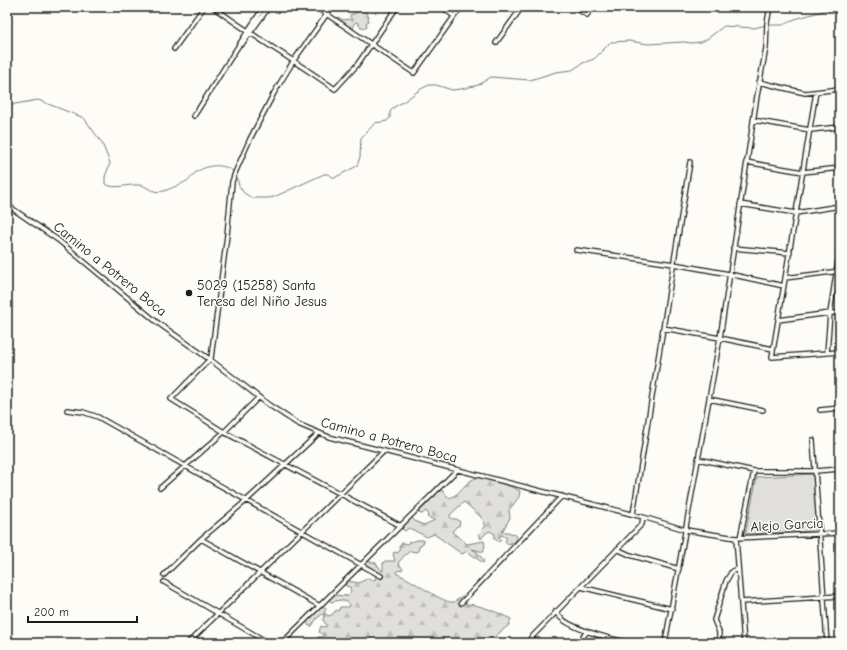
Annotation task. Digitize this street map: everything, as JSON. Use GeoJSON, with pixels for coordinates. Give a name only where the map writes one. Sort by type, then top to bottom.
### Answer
{"type":"FeatureCollection","features":[{"type":"Feature","properties":{"kind":"street"},"geometry":{"type":"LineString","coordinates":[[174,49],[204,7]]}},
{"type":"Feature","properties":{"kind":"street"},"geometry":{"type":"LineString","coordinates":[[213,7],[249,33],[294,60],[335,89],[357,65],[397,7]]}},
{"type":"Feature","properties":{"kind":"street"},"geometry":{"type":"LineString","coordinates":[[194,116],[249,33],[264,7]]}},
{"type":"Feature","properties":{"kind":"street"},"geometry":{"type":"LineString","coordinates":[[249,33],[270,7]]}},
{"type":"Feature","properties":{"kind":"street"},"geometry":{"type":"LineString","coordinates":[[316,7],[414,73],[460,7]]}},
{"type":"Feature","properties":{"kind":"street"},"geometry":{"type":"LineString","coordinates":[[332,7],[294,60],[250,139],[236,171],[232,182],[213,349],[210,359],[171,399],[224,432],[401,526]]}},
{"type":"Feature","properties":{"kind":"street"},"geometry":{"type":"LineString","coordinates":[[442,7],[454,16]]}},
{"type":"Feature","properties":{"kind":"street"},"geometry":{"type":"LineString","coordinates":[[496,43],[522,7]]}},
{"type":"Feature","properties":{"kind":"street"},"geometry":{"type":"LineString","coordinates":[[574,7],[587,16],[592,7]]}},
{"type":"Feature","properties":{"kind":"street"},"geometry":{"type":"LineString","coordinates":[[665,643],[720,338],[746,162],[766,48],[767,25],[770,7]]}},
{"type":"Feature","properties":{"kind":"street"},"geometry":{"type":"LineString","coordinates":[[759,82],[805,93],[840,89]]}},
{"type":"Feature","properties":{"kind":"street"},"geometry":{"type":"LineString","coordinates":[[816,92],[772,357],[840,352]]}},
{"type":"Feature","properties":{"kind":"street"},"geometry":{"type":"LineString","coordinates":[[753,120],[810,130],[840,127]]}},
{"type":"Feature","properties":{"kind":"street"},"geometry":{"type":"LineString","coordinates":[[633,514],[690,162]]}},
{"type":"Feature","properties":{"kind":"street"},"geometry":{"type":"LineString","coordinates":[[746,162],[803,172],[840,168]]}},
{"type":"Feature","properties":{"kind":"street"},"geometry":{"type":"LineString","coordinates":[[740,204],[796,213],[840,206]]}},
{"type":"Feature","properties":{"kind":"street","name":"Camino a Potrero Boca"},"geometry":{"type":"LineString","coordinates":[[7,205],[58,240],[158,323],[210,359],[259,397],[298,424],[319,433],[384,451],[633,514],[686,530],[738,538]]}},
{"type":"Feature","properties":{"kind":"street"},"geometry":{"type":"LineString","coordinates":[[733,248],[790,253]]}},
{"type":"Feature","properties":{"kind":"street"},"geometry":{"type":"LineString","coordinates":[[827,353],[830,313],[838,270],[840,248]]}},
{"type":"Feature","properties":{"kind":"street"},"geometry":{"type":"LineString","coordinates":[[576,250],[674,264],[784,286]]}},
{"type":"Feature","properties":{"kind":"street"},"geometry":{"type":"LineString","coordinates":[[785,278],[838,270]]}},
{"type":"Feature","properties":{"kind":"street"},"geometry":{"type":"LineString","coordinates":[[778,320],[840,313]]}},
{"type":"Feature","properties":{"kind":"street"},"geometry":{"type":"LineString","coordinates":[[663,328],[773,349]]}},
{"type":"Feature","properties":{"kind":"street"},"geometry":{"type":"LineString","coordinates":[[160,488],[224,432],[259,397]]}},
{"type":"Feature","properties":{"kind":"street"},"geometry":{"type":"LineString","coordinates":[[709,399],[763,410]]}},
{"type":"Feature","properties":{"kind":"street"},"geometry":{"type":"LineString","coordinates":[[820,410],[840,408]]}},
{"type":"Feature","properties":{"kind":"street"},"geometry":{"type":"LineString","coordinates":[[67,410],[83,412],[98,417],[381,576]]}},
{"type":"Feature","properties":{"kind":"street"},"geometry":{"type":"LineString","coordinates":[[164,574],[319,433]]}},
{"type":"Feature","properties":{"kind":"street"},"geometry":{"type":"LineString","coordinates":[[813,440],[826,643]]}},
{"type":"Feature","properties":{"kind":"street"},"geometry":{"type":"LineString","coordinates":[[188,643],[384,451]]}},
{"type":"Feature","properties":{"kind":"street"},"geometry":{"type":"LineString","coordinates":[[698,459],[754,471],[815,471],[840,469]]}},
{"type":"Feature","properties":{"kind":"street"},"geometry":{"type":"LineString","coordinates":[[282,643],[457,470]]}},
{"type":"Feature","properties":{"kind":"street"},"geometry":{"type":"LineString","coordinates":[[744,643],[738,569],[738,538],[754,471]]}},
{"type":"Feature","properties":{"kind":"street"},"geometry":{"type":"LineString","coordinates":[[461,603],[562,496]]}},
{"type":"Feature","properties":{"kind":"street"},"geometry":{"type":"LineString","coordinates":[[526,643],[642,524],[643,517]]}},
{"type":"Feature","properties":{"kind":"street","name":"Alejo Garcia"},"geometry":{"type":"LineString","coordinates":[[738,538],[840,533]]}},
{"type":"Feature","properties":{"kind":"street"},"geometry":{"type":"LineString","coordinates":[[201,539],[320,606]]}},
{"type":"Feature","properties":{"kind":"street"},"geometry":{"type":"LineString","coordinates":[[617,549],[630,555],[679,569]]}},
{"type":"Feature","properties":{"kind":"street"},"geometry":{"type":"LineString","coordinates":[[719,643],[719,632],[714,620],[726,581],[732,571],[738,569]]}},
{"type":"Feature","properties":{"kind":"street"},"geometry":{"type":"LineString","coordinates":[[164,582],[269,643]]}},
{"type":"Feature","properties":{"kind":"street"},"geometry":{"type":"LineString","coordinates":[[581,587],[672,609]]}},
{"type":"Feature","properties":{"kind":"street"},"geometry":{"type":"LineString","coordinates":[[741,602],[840,596]]}},
{"type":"Feature","properties":{"kind":"street"},"geometry":{"type":"LineString","coordinates":[[556,611],[562,620],[586,631],[629,643]]}},
{"type":"Feature","properties":{"kind":"street"},"geometry":{"type":"LineString","coordinates":[[580,643],[586,631]]}},
{"type":"Feature","properties":{"kind":"green space"},"geometry":{"type":"Polygon","coordinates":[[[359,7],[367,7],[364,10],[369,17],[369,21],[366,23],[367,27],[365,29],[360,27],[356,22],[353,25],[354,31],[337,20],[338,17],[343,20],[348,19],[353,21],[350,15],[356,13],[359,7]]]}},
{"type":"Feature","properties":{"kind":"green space"},"geometry":{"type":"Polygon","coordinates":[[[813,474],[817,531],[745,534],[757,477],[813,474]]]}},
{"type":"Feature","properties":{"kind":"green space"},"geometry":{"type":"Polygon","coordinates":[[[479,477],[510,486],[520,491],[519,497],[509,510],[510,518],[502,532],[508,532],[516,535],[517,538],[515,542],[508,544],[505,541],[507,538],[502,535],[499,537],[501,540],[499,542],[494,538],[495,534],[490,531],[481,539],[479,533],[485,527],[485,523],[480,516],[464,502],[450,515],[450,517],[457,519],[460,522],[459,526],[457,526],[452,532],[467,544],[484,541],[485,546],[483,552],[472,549],[477,552],[484,561],[483,563],[467,551],[462,554],[434,534],[427,537],[409,528],[405,531],[402,529],[405,523],[412,518],[416,522],[424,525],[435,520],[427,517],[429,515],[426,511],[422,514],[418,513],[437,492],[442,490],[450,498],[470,481],[479,477]]]}},
{"type":"Feature","properties":{"kind":"green space"},"geometry":{"type":"Polygon","coordinates":[[[423,540],[424,542],[419,547],[418,551],[410,551],[398,563],[403,569],[402,571],[399,570],[396,572],[397,574],[410,580],[435,596],[449,602],[454,602],[462,596],[466,600],[466,604],[483,607],[511,619],[509,625],[487,643],[335,643],[319,640],[318,637],[324,635],[319,632],[321,626],[327,626],[323,620],[323,614],[317,618],[312,626],[309,626],[306,621],[322,607],[325,607],[326,609],[324,613],[329,616],[335,611],[339,610],[340,607],[350,606],[348,602],[340,600],[331,602],[329,599],[333,595],[347,596],[351,592],[350,587],[346,586],[345,583],[348,581],[359,583],[368,578],[373,580],[376,579],[374,571],[366,564],[368,561],[376,563],[383,571],[383,563],[385,561],[395,561],[393,554],[394,552],[398,553],[400,549],[399,547],[402,543],[408,544],[409,541],[411,542],[423,540]]]}},
{"type":"Feature","properties":{"kind":"waterway"},"geometry":{"type":"LineString","coordinates":[[769,25],[783,25],[795,19],[837,7]]}},
{"type":"Feature","properties":{"kind":"waterway"},"geometry":{"type":"LineString","coordinates":[[236,174],[239,186],[244,193],[252,198],[274,197],[324,174],[328,174],[334,178],[357,166],[360,157],[361,138],[375,123],[387,121],[390,118],[390,112],[394,107],[429,85],[436,85],[452,90],[478,85],[491,77],[530,80],[556,72],[572,70],[583,63],[594,59],[611,42],[629,41],[648,44],[701,42],[724,26],[754,28],[766,25]]}},
{"type":"Feature","properties":{"kind":"waterway"},"geometry":{"type":"LineString","coordinates":[[7,108],[15,104],[38,100],[84,118],[102,143],[110,163],[105,177],[105,184],[109,186],[117,187],[142,185],[159,192],[189,180],[195,173],[204,168],[220,166],[234,172]]}},
{"type":"Feature","properties":{"kind":"place","name":"5029 (15258) Santa Teresa del Niño Jesus"},"geometry":{"type":"Point","coordinates":[189,293]}}]}
